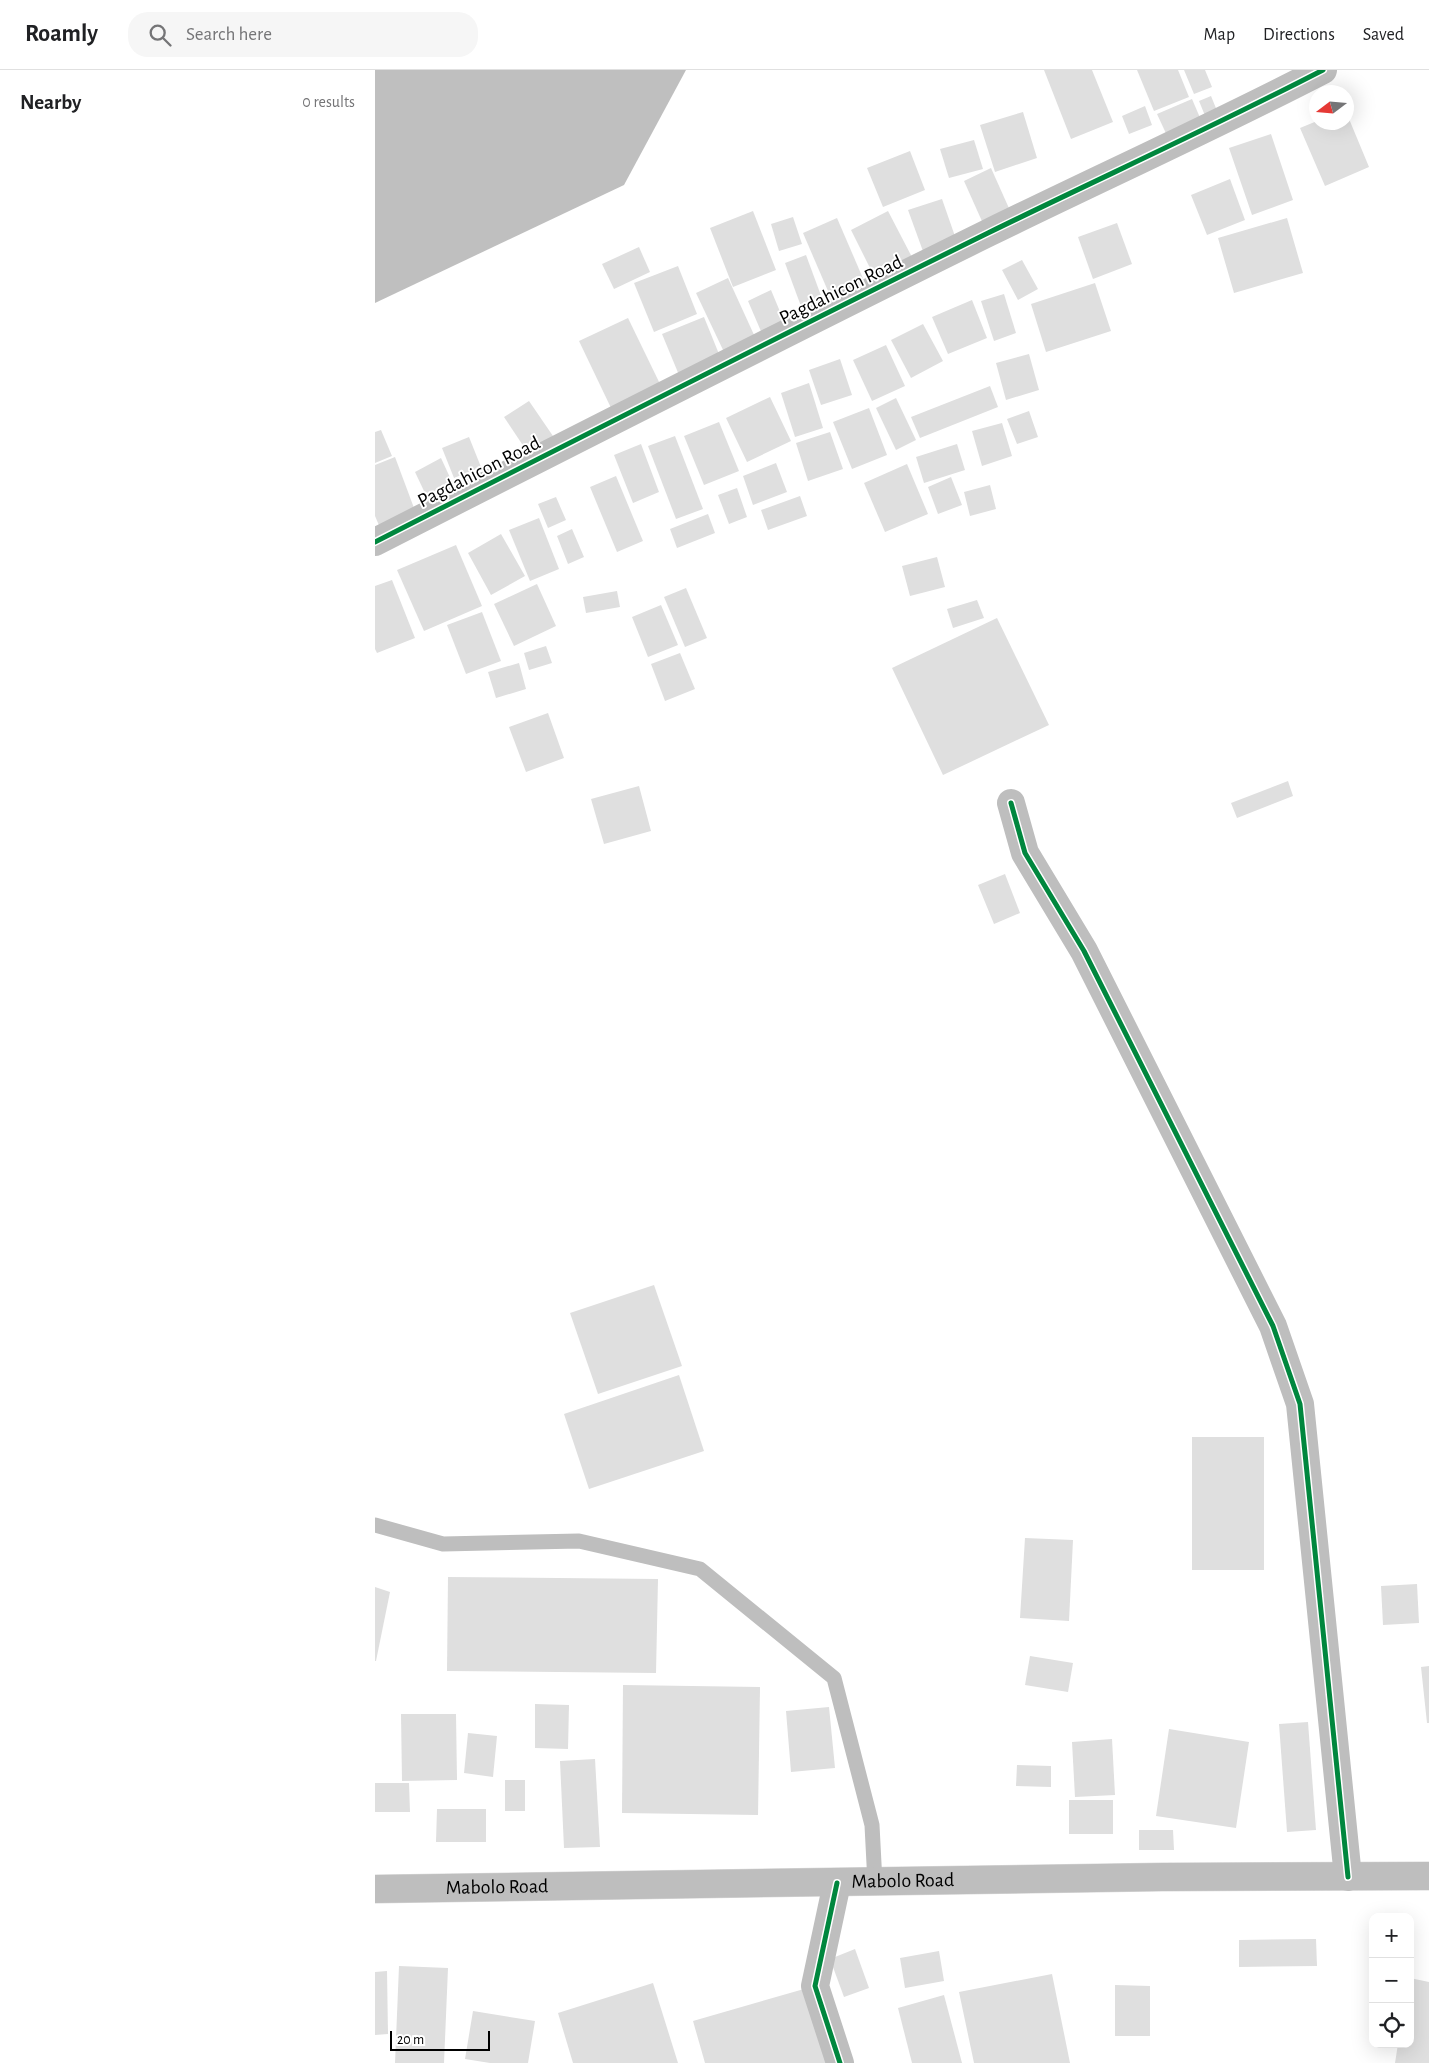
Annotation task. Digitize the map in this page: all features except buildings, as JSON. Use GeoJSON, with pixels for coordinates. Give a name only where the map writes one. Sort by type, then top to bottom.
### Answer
{"type":"FeatureCollection","features":[{"type":"Feature","properties":{"kind":"main road","name":"Pagdahicon Road"},"geometry":{"type":"LineString","coordinates":[[375,542],[767,343],[1230,118],[1323,70]]}},
{"type":"Feature","properties":{"kind":"main road"},"geometry":{"type":"LineString","coordinates":[[1011,803],[1025,853],[1084,951],[1273,1326],[1299,1404],[1348,1877]]}},
{"type":"Feature","properties":{"kind":"main road","name":"Mabolo Road"},"geometry":{"type":"LineString","coordinates":[[375,1889],[837,1884],[1152,1877],[1429,1876]]}},
{"type":"Feature","properties":{"kind":"main road"},"geometry":{"type":"LineString","coordinates":[[837,1884],[815,1986],[840,2063]]}},
{"type":"Feature","properties":{"kind":"lane"},"geometry":{"type":"LineString","coordinates":[[375,1525],[443,1544],[579,1541],[700,1569],[834,1678],[872,1825],[875,1883]]}},
{"type":"Feature","properties":{"kind":"shaded area"},"geometry":{"type":"Polygon","coordinates":[[[375,70],[686,70],[624,185],[375,303],[375,70]]]}},
{"type":"Feature","properties":{"kind":"cycle path"},"geometry":{"type":"LineString","coordinates":[[375,542],[911,271],[1323,70]]}},
{"type":"Feature","properties":{"kind":"cycle path"},"geometry":{"type":"LineString","coordinates":[[1011,803],[1025,853],[1084,951],[1273,1326],[1300,1404],[1348,1877]]}},
{"type":"Feature","properties":{"kind":"cycle path"},"geometry":{"type":"LineString","coordinates":[[837,1883],[815,1986],[840,2063]]}}]}
